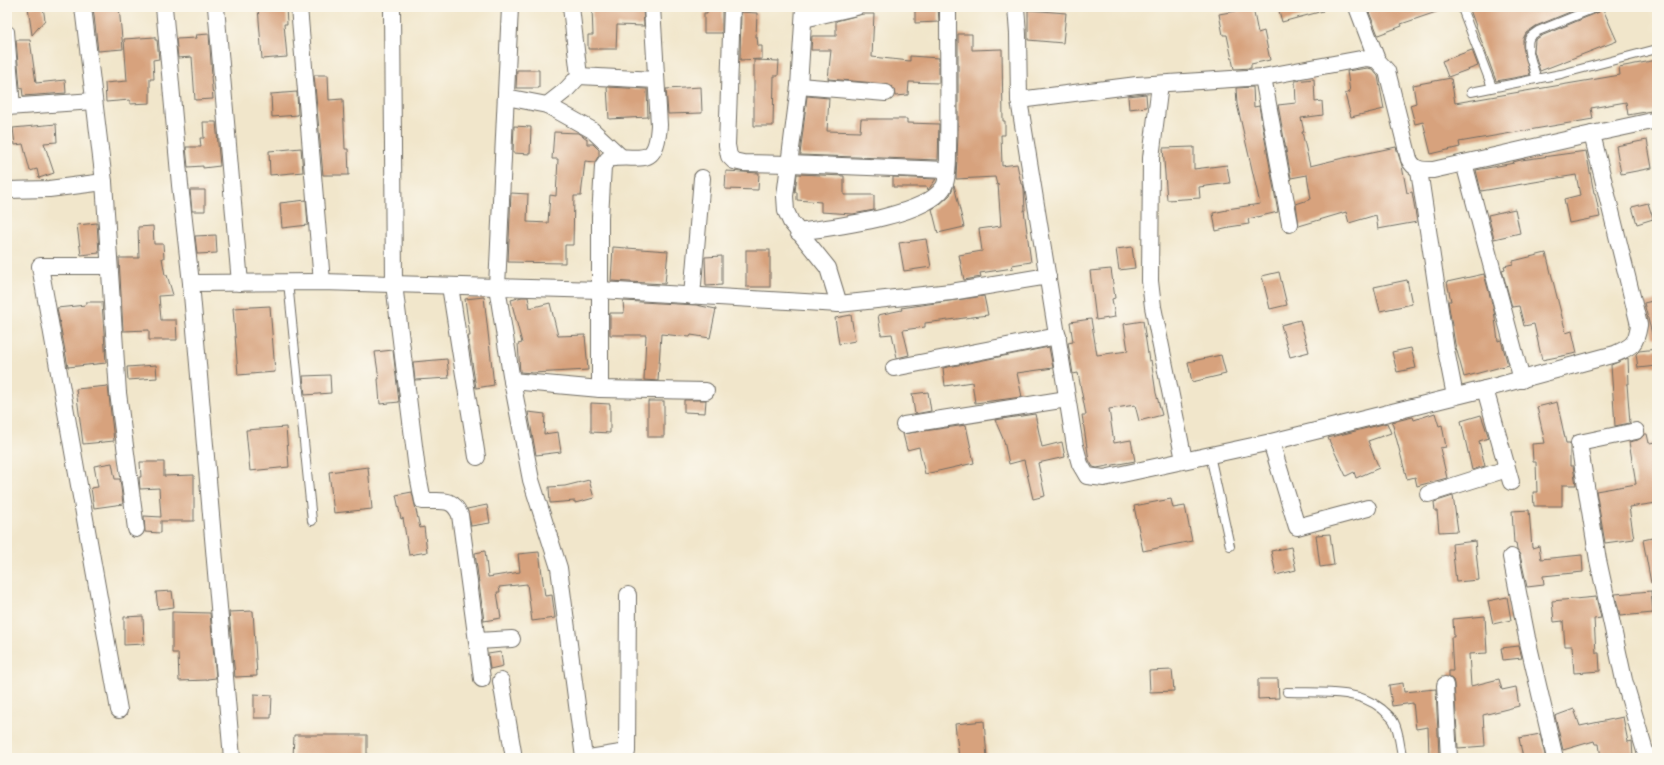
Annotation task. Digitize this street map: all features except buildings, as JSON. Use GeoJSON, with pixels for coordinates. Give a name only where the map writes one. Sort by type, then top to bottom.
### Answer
{"type":"FeatureCollection","features":[{"type":"Feature","properties":{"kind":"street"},"geometry":{"type":"LineString","coordinates":[[83,7],[104,182],[118,393],[136,529]]}},
{"type":"Feature","properties":{"kind":"street"},"geometry":{"type":"LineString","coordinates":[[164,7],[180,185],[192,283],[232,758]]}},
{"type":"Feature","properties":{"kind":"street"},"geometry":{"type":"LineString","coordinates":[[216,7],[240,283]]}},
{"type":"Feature","properties":{"kind":"street"},"geometry":{"type":"LineString","coordinates":[[299,7],[322,282]]}},
{"type":"Feature","properties":{"kind":"street"},"geometry":{"type":"LineString","coordinates":[[392,7],[394,284],[420,489],[423,501],[447,501],[454,504],[460,515],[482,679]]}},
{"type":"Feature","properties":{"kind":"street"},"geometry":{"type":"LineString","coordinates":[[510,7],[497,287],[512,381],[531,480],[559,568],[584,758]]}},
{"type":"Feature","properties":{"kind":"street"},"geometry":{"type":"LineString","coordinates":[[547,105],[566,90],[579,76],[571,7]]}},
{"type":"Feature","properties":{"kind":"street"},"geometry":{"type":"LineString","coordinates":[[600,390],[600,217],[603,166],[608,159],[621,157],[636,159],[646,156],[654,151],[658,142],[660,125],[652,7]]}},
{"type":"Feature","properties":{"kind":"street"},"geometry":{"type":"LineString","coordinates":[[732,7],[727,145],[729,156],[734,161],[743,163],[947,170]]}},
{"type":"Feature","properties":{"kind":"street"},"geometry":{"type":"LineString","coordinates":[[839,304],[828,268],[791,222],[786,211],[785,196],[799,86],[804,13],[856,7]]}},
{"type":"Feature","properties":{"kind":"street"},"geometry":{"type":"LineString","coordinates":[[798,232],[880,219],[934,198],[944,188],[947,170],[948,7]]}},
{"type":"Feature","properties":{"kind":"street"},"geometry":{"type":"LineString","coordinates":[[1016,7],[1019,100],[1075,446],[1080,464],[1087,476],[1104,478],[1271,442],[1522,380],[1615,354],[1630,347],[1637,340],[1639,325],[1592,134]]}},
{"type":"Feature","properties":{"kind":"street"},"geometry":{"type":"LineString","coordinates":[[1357,7],[1377,60],[1387,71],[1409,159],[1412,165],[1419,170],[1433,170],[1657,120]]}},
{"type":"Feature","properties":{"kind":"street"},"geometry":{"type":"LineString","coordinates":[[1019,100],[1137,85],[1263,77],[1366,58],[1377,60]]}},
{"type":"Feature","properties":{"kind":"street"},"geometry":{"type":"LineString","coordinates":[[579,76],[656,80]]}},
{"type":"Feature","properties":{"kind":"street"},"geometry":{"type":"LineString","coordinates":[[1263,77],[1290,224]]}},
{"type":"Feature","properties":{"kind":"street"},"geometry":{"type":"LineString","coordinates":[[1160,84],[1151,158],[1150,281],[1153,308],[1184,460]]}},
{"type":"Feature","properties":{"kind":"street"},"geometry":{"type":"LineString","coordinates":[[799,86],[886,93]]}},
{"type":"Feature","properties":{"kind":"street"},"geometry":{"type":"LineString","coordinates":[[506,97],[547,105],[592,130],[621,157]]}},
{"type":"Feature","properties":{"kind":"street"},"geometry":{"type":"LineString","coordinates":[[12,107],[94,101]]}},
{"type":"Feature","properties":{"kind":"street"},"geometry":{"type":"LineString","coordinates":[[1464,163],[1522,380]]}},
{"type":"Feature","properties":{"kind":"street"},"geometry":{"type":"LineString","coordinates":[[1419,170],[1446,350],[1455,396]]}},
{"type":"Feature","properties":{"kind":"street"},"geometry":{"type":"LineString","coordinates":[[692,296],[702,178]]}},
{"type":"Feature","properties":{"kind":"street"},"geometry":{"type":"LineString","coordinates":[[7,190],[49,189],[104,182]]}},
{"type":"Feature","properties":{"kind":"street"},"geometry":{"type":"LineString","coordinates":[[109,266],[40,266],[119,710]]}},
{"type":"Feature","properties":{"kind":"street"},"geometry":{"type":"LineString","coordinates":[[192,283],[322,282],[600,290],[839,304],[951,292],[1048,276]]}},
{"type":"Feature","properties":{"kind":"street"},"geometry":{"type":"LineString","coordinates":[[450,286],[477,457]]}},
{"type":"Feature","properties":{"kind":"street"},"geometry":{"type":"LineString","coordinates":[[894,368],[1058,336]]}},
{"type":"Feature","properties":{"kind":"street"},"geometry":{"type":"LineString","coordinates":[[512,381],[600,390],[706,391]]}},
{"type":"Feature","properties":{"kind":"street"},"geometry":{"type":"LineString","coordinates":[[1428,494],[1509,475],[1485,389]]}},
{"type":"Feature","properties":{"kind":"street"},"geometry":{"type":"LineString","coordinates":[[904,425],[1068,399]]}},
{"type":"Feature","properties":{"kind":"street"},"geometry":{"type":"LineString","coordinates":[[1636,431],[1579,443],[1598,560],[1624,680],[1647,758]]}},
{"type":"Feature","properties":{"kind":"street"},"geometry":{"type":"LineString","coordinates":[[1271,442],[1297,527],[1368,508]]}},
{"type":"Feature","properties":{"kind":"street"},"geometry":{"type":"LineString","coordinates":[[1511,557],[1555,758]]}},
{"type":"Feature","properties":{"kind":"street"},"geometry":{"type":"LineString","coordinates":[[589,758],[627,755],[628,594]]}},
{"type":"Feature","properties":{"kind":"street"},"geometry":{"type":"LineString","coordinates":[[478,641],[512,639]]}},
{"type":"Feature","properties":{"kind":"street"},"geometry":{"type":"LineString","coordinates":[[501,681],[514,758]]}},
{"type":"Feature","properties":{"kind":"street"},"geometry":{"type":"LineString","coordinates":[[1445,685],[1449,758]]}},
{"type":"Feature","properties":{"kind":"lane"},"geometry":{"type":"LineString","coordinates":[[1537,79],[1528,42],[1531,36],[1538,31],[1597,7]]}},
{"type":"Feature","properties":{"kind":"lane"},"geometry":{"type":"LineString","coordinates":[[1463,11],[1492,87]]}},
{"type":"Feature","properties":{"kind":"lane"},"geometry":{"type":"LineString","coordinates":[[10,31],[12,107]]}},
{"type":"Feature","properties":{"kind":"lane"},"geometry":{"type":"LineString","coordinates":[[1471,92],[1537,79],[1657,49]]}},
{"type":"Feature","properties":{"kind":"lane"},"geometry":{"type":"LineString","coordinates":[[288,282],[312,521]]}},
{"type":"Feature","properties":{"kind":"lane"},"geometry":{"type":"LineString","coordinates":[[1210,454],[1230,546]]}},
{"type":"Feature","properties":{"kind":"lane"},"geometry":{"type":"LineString","coordinates":[[1287,692],[1340,693],[1358,696],[1375,703],[1394,722],[1398,732],[1403,758]]}}]}
